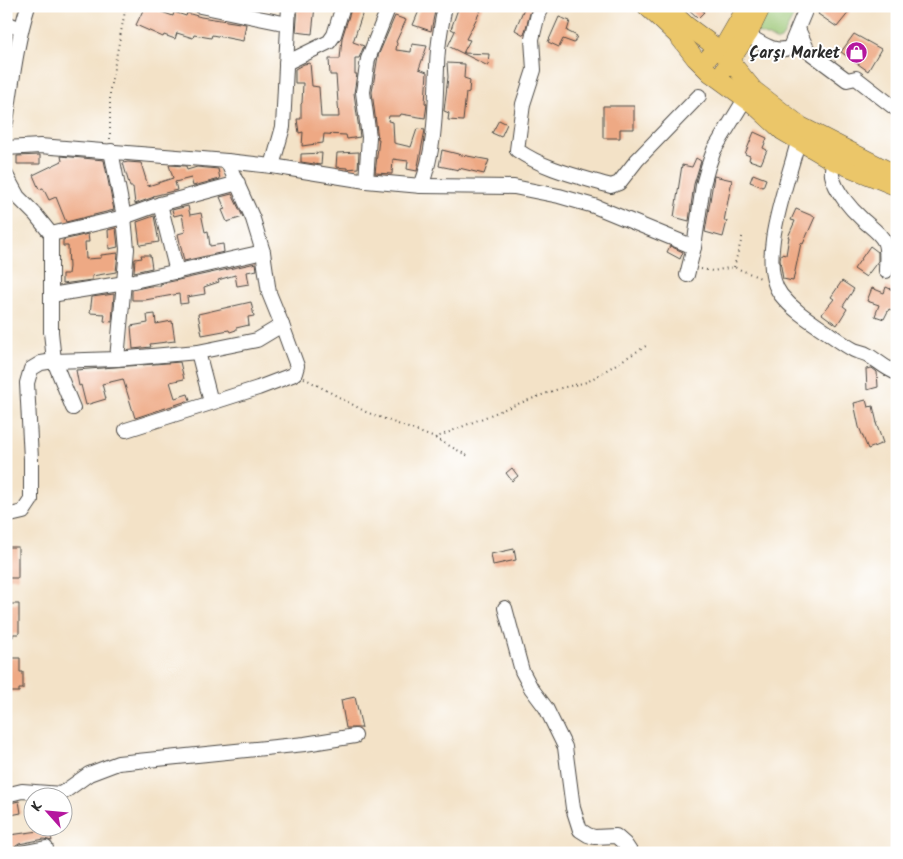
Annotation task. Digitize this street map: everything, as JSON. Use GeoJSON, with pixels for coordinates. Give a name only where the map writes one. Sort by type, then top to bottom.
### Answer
{"type":"FeatureCollection","features":[{"type":"Feature","properties":{"kind":"main road"},"geometry":{"type":"LineString","coordinates":[[646,6],[678,36],[695,58],[717,79],[782,131],[800,134]]}},
{"type":"Feature","properties":{"kind":"main road"},"geometry":{"type":"LineString","coordinates":[[666,6],[686,25],[717,48],[754,90],[800,134],[897,187]]}},
{"type":"Feature","properties":{"kind":"main road"},"geometry":{"type":"LineString","coordinates":[[702,64],[717,48],[725,44],[747,6]]}},
{"type":"Feature","properties":{"kind":"main road"},"geometry":{"type":"LineString","coordinates":[[717,79],[731,62],[762,6]]}},
{"type":"Feature","properties":{"kind":"main road"},"geometry":{"type":"LineString","coordinates":[[837,153],[897,174]]}},
{"type":"Feature","properties":{"kind":"street"},"geometry":{"type":"LineString","coordinates":[[7,116],[21,29],[28,6]]}},
{"type":"Feature","properties":{"kind":"street"},"geometry":{"type":"LineString","coordinates":[[200,6],[220,8],[288,24]]}},
{"type":"Feature","properties":{"kind":"street"},"geometry":{"type":"LineString","coordinates":[[272,166],[283,127],[288,6]]}},
{"type":"Feature","properties":{"kind":"street"},"geometry":{"type":"LineString","coordinates":[[286,63],[329,42],[334,35],[343,6]]}},
{"type":"Feature","properties":{"kind":"street"},"geometry":{"type":"LineString","coordinates":[[366,181],[369,137],[363,92],[368,59],[389,6]]}},
{"type":"Feature","properties":{"kind":"street"},"geometry":{"type":"LineString","coordinates":[[421,186],[429,166],[435,122],[437,65],[444,6]]}},
{"type":"Feature","properties":{"kind":"street"},"geometry":{"type":"LineString","coordinates":[[542,6],[538,14],[532,40],[534,70],[523,104],[517,150],[534,162],[557,171],[611,186],[619,183],[637,160],[699,96]]}},
{"type":"Feature","properties":{"kind":"street"},"geometry":{"type":"LineString","coordinates":[[747,35],[780,51],[790,47],[807,6]]}},
{"type":"Feature","properties":{"kind":"street"},"geometry":{"type":"LineString","coordinates":[[6,23],[21,29]]}},
{"type":"Feature","properties":{"kind":"street"},"geometry":{"type":"LineString","coordinates":[[798,29],[808,51],[847,80],[856,78],[896,109]]}},
{"type":"Feature","properties":{"kind":"street"},"geometry":{"type":"LineString","coordinates":[[688,271],[694,247],[703,185],[711,158],[745,100]]}},
{"type":"Feature","properties":{"kind":"street"},"geometry":{"type":"LineString","coordinates":[[800,134],[780,204],[772,249],[773,280],[780,294],[798,313],[854,350],[866,354],[890,371],[897,373]]}},
{"type":"Feature","properties":{"kind":"street"},"geometry":{"type":"LineString","coordinates":[[6,148],[40,146],[227,161],[366,181],[421,186],[514,187],[559,196],[594,206],[694,247]]}},
{"type":"Feature","properties":{"kind":"street"},"geometry":{"type":"LineString","coordinates":[[110,151],[124,217],[127,249],[117,359]]}},
{"type":"Feature","properties":{"kind":"street"},"geometry":{"type":"LineString","coordinates":[[837,153],[832,175],[841,194],[860,217],[882,237],[886,244],[886,272]]}},
{"type":"Feature","properties":{"kind":"street"},"geometry":{"type":"LineString","coordinates":[[126,430],[258,388],[295,373],[297,366],[270,293],[263,252],[253,219],[227,161]]}},
{"type":"Feature","properties":{"kind":"street"},"geometry":{"type":"LineString","coordinates":[[6,175],[12,198],[35,214],[51,234],[54,361],[73,408]]}},
{"type":"Feature","properties":{"kind":"street"},"geometry":{"type":"LineString","coordinates":[[51,234],[124,217],[160,204],[238,183]]}},
{"type":"Feature","properties":{"kind":"street"},"geometry":{"type":"LineString","coordinates":[[160,204],[177,272]]}},
{"type":"Feature","properties":{"kind":"street"},"geometry":{"type":"LineString","coordinates":[[51,295],[125,283],[263,252]]}},
{"type":"Feature","properties":{"kind":"street"},"geometry":{"type":"LineString","coordinates":[[6,516],[23,512],[31,500],[27,383],[31,369],[41,363],[54,361],[117,359],[198,352],[257,340],[282,325]]}},
{"type":"Feature","properties":{"kind":"street"},"geometry":{"type":"LineString","coordinates":[[198,352],[211,402]]}},
{"type":"Feature","properties":{"kind":"street"},"geometry":{"type":"LineString","coordinates":[[505,608],[522,671],[531,688],[546,708],[565,747],[573,808],[580,830],[594,837],[616,836],[631,853]]}},
{"type":"Feature","properties":{"kind":"street"},"geometry":{"type":"LineString","coordinates":[[6,795],[22,792],[62,794],[89,774],[118,764],[305,744],[355,736]]}},
{"type":"Feature","properties":{"kind":"street"},"geometry":{"type":"LineString","coordinates":[[21,853],[46,848]]}},
{"type":"Feature","properties":{"kind":"path"},"geometry":{"type":"LineString","coordinates":[[110,151],[110,89],[126,6]]}},
{"type":"Feature","properties":{"kind":"path"},"geometry":{"type":"LineString","coordinates":[[734,267],[743,234]]}},
{"type":"Feature","properties":{"kind":"path"},"geometry":{"type":"LineString","coordinates":[[688,271],[713,271],[734,267],[760,278],[773,280]]}},
{"type":"Feature","properties":{"kind":"path"},"geometry":{"type":"LineString","coordinates":[[435,438],[561,388],[587,382],[646,346]]}},
{"type":"Feature","properties":{"kind":"path"},"geometry":{"type":"LineString","coordinates":[[295,373],[366,412],[435,438],[470,457]]}},
{"type":"Feature","properties":{"kind":"green space"},"geometry":{"type":"Polygon","coordinates":[[[768,6],[799,6],[781,40],[778,41],[756,32],[768,6]]]}},
{"type":"Feature","properties":{"kind":"building"},"geometry":{"type":"Polygon","coordinates":[[[145,6],[173,16],[174,12],[186,16],[187,13],[246,24],[243,41],[212,35],[211,38],[194,35],[193,38],[177,33],[175,39],[164,35],[163,37],[136,25],[145,6]]]}},
{"type":"Feature","properties":{"kind":"building"},"geometry":{"type":"Polygon","coordinates":[[[298,6],[315,6],[312,34],[296,32],[298,6]]]}},
{"type":"Feature","properties":{"kind":"building"},"geometry":{"type":"Polygon","coordinates":[[[352,6],[359,6],[364,9],[353,42],[364,46],[359,58],[355,58],[355,74],[357,74],[354,93],[360,137],[347,139],[346,135],[324,134],[323,143],[302,146],[303,132],[299,133],[297,119],[301,119],[303,83],[295,83],[295,69],[310,63],[312,86],[319,87],[321,117],[339,117],[336,75],[330,75],[329,59],[340,59],[342,38],[352,6]]]}},
{"type":"Feature","properties":{"kind":"building"},"geometry":{"type":"Polygon","coordinates":[[[421,6],[436,6],[431,31],[413,25],[421,6]]]}},
{"type":"Feature","properties":{"kind":"building"},"geometry":{"type":"Polygon","coordinates":[[[459,6],[483,6],[466,39],[470,40],[463,53],[489,54],[488,66],[448,46],[455,31],[451,29],[459,6]]]}},
{"type":"Feature","properties":{"kind":"building"},"geometry":{"type":"Polygon","coordinates":[[[525,6],[532,6],[524,35],[515,30],[525,6]]]}},
{"type":"Feature","properties":{"kind":"building"},"geometry":{"type":"Polygon","coordinates":[[[685,6],[697,6],[704,12],[698,18],[685,6]]]}},
{"type":"Feature","properties":{"kind":"building"},"geometry":{"type":"Polygon","coordinates":[[[823,6],[854,6],[837,27],[818,14],[823,6]]]}},
{"type":"Feature","properties":{"kind":"building"},"geometry":{"type":"Polygon","coordinates":[[[395,16],[406,20],[396,42],[396,50],[411,52],[412,44],[427,46],[419,69],[427,72],[425,103],[427,104],[425,118],[401,114],[400,116],[389,116],[388,121],[393,122],[394,143],[411,147],[417,129],[425,130],[417,171],[407,169],[408,161],[393,159],[392,174],[375,173],[379,139],[372,92],[378,56],[395,16]]]}},
{"type":"Feature","properties":{"kind":"building"},"geometry":{"type":"Polygon","coordinates":[[[559,17],[570,21],[567,31],[577,36],[574,43],[563,39],[559,47],[548,42],[559,17]]]}},
{"type":"Feature","properties":{"kind":"building"},"geometry":{"type":"Polygon","coordinates":[[[854,34],[881,49],[868,71],[841,52],[854,34]]]}},
{"type":"Feature","properties":{"kind":"building"},"geometry":{"type":"Polygon","coordinates":[[[447,63],[465,64],[464,78],[470,80],[469,92],[466,93],[463,121],[448,120],[449,113],[444,111],[448,77],[447,63]]]}},
{"type":"Feature","properties":{"kind":"building"},"geometry":{"type":"Polygon","coordinates":[[[603,106],[634,106],[634,129],[620,129],[620,138],[603,138],[603,106]]]}},
{"type":"Feature","properties":{"kind":"building"},"geometry":{"type":"Polygon","coordinates":[[[499,120],[507,124],[501,137],[492,133],[499,120]]]}},
{"type":"Feature","properties":{"kind":"building"},"geometry":{"type":"Polygon","coordinates":[[[754,132],[767,138],[763,148],[767,150],[761,164],[749,160],[750,156],[745,154],[754,132]]]}},
{"type":"Feature","properties":{"kind":"building"},"geometry":{"type":"Polygon","coordinates":[[[442,150],[489,160],[484,174],[459,168],[459,170],[439,166],[442,150]]]}},
{"type":"Feature","properties":{"kind":"building"},"geometry":{"type":"Polygon","coordinates":[[[359,152],[358,168],[336,167],[337,153],[359,152]]]}},
{"type":"Feature","properties":{"kind":"building"},"geometry":{"type":"Polygon","coordinates":[[[322,153],[321,165],[301,162],[301,154],[322,153]]]}},
{"type":"Feature","properties":{"kind":"building"},"geometry":{"type":"Polygon","coordinates":[[[40,155],[40,164],[17,164],[17,156],[40,155]]]}},
{"type":"Feature","properties":{"kind":"building"},"geometry":{"type":"Polygon","coordinates":[[[61,156],[104,160],[114,210],[66,222],[56,197],[49,200],[43,188],[39,189],[33,175],[62,161],[61,156]]]}},
{"type":"Feature","properties":{"kind":"building"},"geometry":{"type":"Polygon","coordinates":[[[696,158],[701,161],[694,184],[689,221],[674,217],[682,165],[692,167],[696,158]]]}},
{"type":"Feature","properties":{"kind":"building"},"geometry":{"type":"Polygon","coordinates":[[[123,163],[141,163],[148,186],[173,178],[169,165],[186,166],[187,170],[197,167],[218,169],[220,179],[193,186],[191,178],[175,182],[177,190],[153,196],[135,204],[133,187],[130,187],[123,163]]]}},
{"type":"Feature","properties":{"kind":"building"},"geometry":{"type":"Polygon","coordinates":[[[753,174],[766,179],[763,187],[750,182],[753,174]]]}},
{"type":"Feature","properties":{"kind":"building"},"geometry":{"type":"Polygon","coordinates":[[[714,176],[732,180],[724,221],[727,221],[723,237],[705,232],[714,176]]]}},
{"type":"Feature","properties":{"kind":"building"},"geometry":{"type":"Polygon","coordinates":[[[232,194],[243,217],[227,222],[222,210],[225,209],[220,197],[232,194]]]}},
{"type":"Feature","properties":{"kind":"building"},"geometry":{"type":"Polygon","coordinates":[[[188,206],[190,215],[201,213],[205,232],[208,231],[210,246],[223,244],[224,252],[184,261],[178,234],[185,232],[182,214],[174,216],[172,210],[188,206]]]}},
{"type":"Feature","properties":{"kind":"building"},"geometry":{"type":"Polygon","coordinates":[[[796,209],[815,217],[803,244],[801,243],[793,281],[783,279],[780,260],[781,254],[786,255],[788,237],[795,221],[791,220],[796,209]]]}},
{"type":"Feature","properties":{"kind":"building"},"geometry":{"type":"Polygon","coordinates":[[[154,216],[159,242],[140,245],[137,222],[154,216]]]}},
{"type":"Feature","properties":{"kind":"building"},"geometry":{"type":"Polygon","coordinates":[[[116,228],[118,247],[109,249],[108,230],[116,228]]]}},
{"type":"Feature","properties":{"kind":"building"},"geometry":{"type":"Polygon","coordinates":[[[88,234],[89,242],[85,242],[86,259],[101,258],[101,255],[118,253],[116,272],[92,276],[92,280],[62,284],[62,274],[68,274],[69,267],[68,246],[63,246],[63,240],[88,234]]]}},
{"type":"Feature","properties":{"kind":"building"},"geometry":{"type":"Polygon","coordinates":[[[670,246],[683,252],[680,259],[667,252],[670,246]]]}},
{"type":"Feature","properties":{"kind":"building"},"geometry":{"type":"Polygon","coordinates":[[[870,246],[878,252],[878,261],[866,277],[854,269],[870,246]]]}},
{"type":"Feature","properties":{"kind":"building"},"geometry":{"type":"Polygon","coordinates":[[[141,255],[150,255],[152,268],[134,272],[135,259],[142,258],[141,255]]]}},
{"type":"Feature","properties":{"kind":"building"},"geometry":{"type":"Polygon","coordinates":[[[256,263],[257,270],[247,272],[249,284],[237,286],[235,275],[218,280],[219,282],[204,287],[205,294],[187,297],[188,303],[180,304],[179,294],[145,300],[132,300],[132,290],[150,286],[161,286],[160,284],[256,263]]]}},
{"type":"Feature","properties":{"kind":"building"},"geometry":{"type":"Polygon","coordinates":[[[842,281],[854,289],[843,306],[847,309],[837,325],[822,314],[834,299],[831,297],[842,281]]]}},
{"type":"Feature","properties":{"kind":"building"},"geometry":{"type":"Polygon","coordinates":[[[886,287],[897,292],[897,299],[893,311],[889,309],[884,319],[875,316],[879,305],[867,301],[872,288],[884,293],[886,287]]]}},
{"type":"Feature","properties":{"kind":"building"},"geometry":{"type":"Polygon","coordinates":[[[114,294],[112,322],[104,321],[105,314],[90,313],[92,297],[114,294]]]}},
{"type":"Feature","properties":{"kind":"building"},"geometry":{"type":"Polygon","coordinates":[[[251,302],[254,316],[248,317],[249,325],[236,328],[236,330],[230,332],[229,330],[202,335],[198,314],[251,302]]]}},
{"type":"Feature","properties":{"kind":"building"},"geometry":{"type":"Polygon","coordinates":[[[155,314],[156,324],[172,321],[175,341],[150,344],[151,347],[133,349],[131,326],[148,323],[147,315],[155,314]]]}},
{"type":"Feature","properties":{"kind":"building"},"geometry":{"type":"Polygon","coordinates":[[[180,362],[184,379],[170,382],[175,398],[188,394],[190,400],[135,418],[123,379],[102,384],[106,399],[86,405],[81,385],[79,386],[76,370],[180,362]]]}},
{"type":"Feature","properties":{"kind":"building"},"geometry":{"type":"Polygon","coordinates":[[[872,368],[877,372],[878,387],[867,390],[866,369],[872,368]]]}},
{"type":"Feature","properties":{"kind":"building"},"geometry":{"type":"Polygon","coordinates":[[[866,400],[868,407],[873,406],[876,423],[883,443],[868,449],[859,427],[854,403],[866,400]]]}},
{"type":"Feature","properties":{"kind":"building"},"geometry":{"type":"Polygon","coordinates":[[[512,468],[518,476],[512,481],[506,473],[512,468]]]}},
{"type":"Feature","properties":{"kind":"building"},"geometry":{"type":"Polygon","coordinates":[[[6,547],[18,547],[18,578],[6,578],[6,547]]]}},
{"type":"Feature","properties":{"kind":"building"},"geometry":{"type":"Polygon","coordinates":[[[514,549],[516,560],[493,565],[491,554],[514,549]]]}},
{"type":"Feature","properties":{"kind":"building"},"geometry":{"type":"Polygon","coordinates":[[[6,604],[19,604],[19,634],[13,634],[13,637],[6,637],[6,604]]]}},
{"type":"Feature","properties":{"kind":"building"},"geometry":{"type":"Polygon","coordinates":[[[6,658],[20,658],[20,672],[23,672],[23,689],[19,689],[19,692],[6,692],[6,658]]]}},
{"type":"Feature","properties":{"kind":"building"},"geometry":{"type":"Polygon","coordinates":[[[355,697],[362,728],[346,728],[341,700],[355,697]]]}},
{"type":"Feature","properties":{"kind":"building"},"geometry":{"type":"Polygon","coordinates":[[[19,801],[21,813],[6,816],[6,804],[19,801]]]}},
{"type":"Feature","properties":{"kind":"building"},"geometry":{"type":"Polygon","coordinates":[[[22,833],[22,836],[51,836],[52,841],[44,839],[19,844],[12,849],[10,835],[22,833]]]}},
{"type":"Feature","properties":{"kind":"place","name":"Çarşı Market"},"geometry":{"type":"Point","coordinates":[856,52]}}]}
